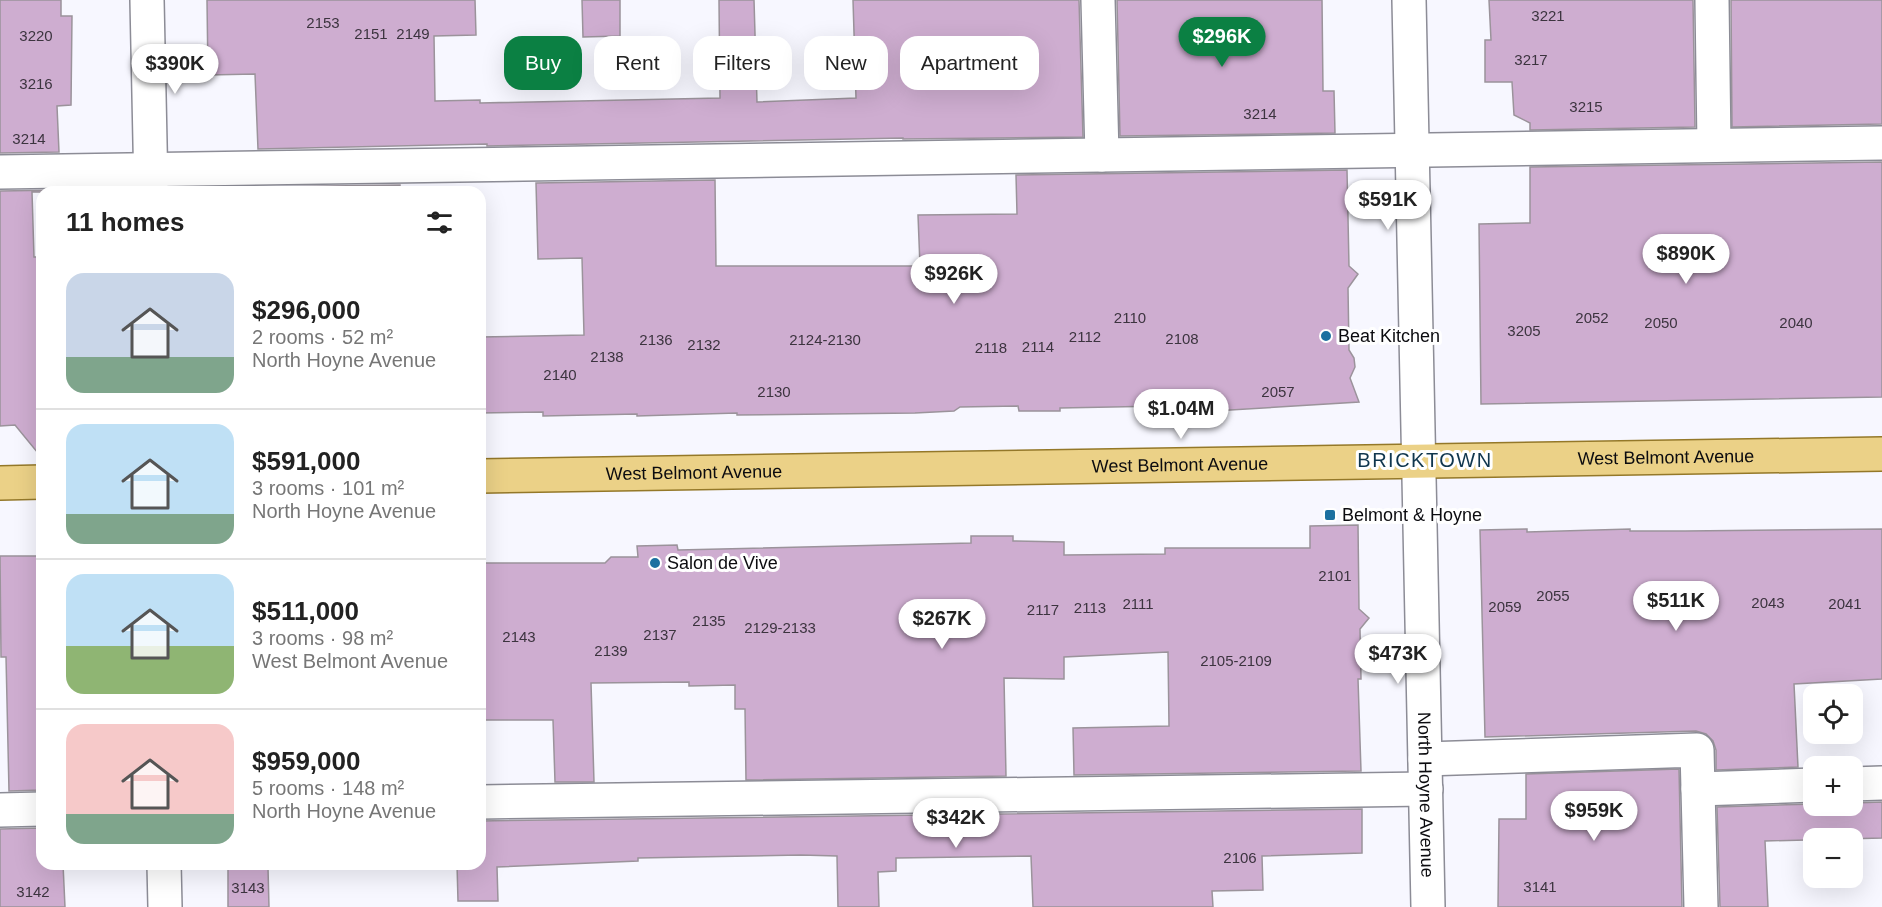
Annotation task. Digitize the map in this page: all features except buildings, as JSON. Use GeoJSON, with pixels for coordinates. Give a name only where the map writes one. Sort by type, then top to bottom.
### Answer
{"type":"FeatureCollection","features":[{"type":"Feature","properties":{"kind":"main road","name":"West Belmont Avenue"},"geometry":{"type":"LineString","coordinates":[[486,476],[1882,454]]}},
{"type":"Feature","properties":{"kind":"main road"},"geometry":{"type":"LineString","coordinates":[[0,483],[36,482]]}},
{"type":"Feature","properties":{"kind":"street"},"geometry":{"type":"LineString","coordinates":[[147,0],[151,181]]}},
{"type":"Feature","properties":{"kind":"street"},"geometry":{"type":"LineString","coordinates":[[1098,0],[1102,155]]}},
{"type":"Feature","properties":{"kind":"street","name":"North Hoyne Avenue"},"geometry":{"type":"LineString","coordinates":[[1409,0],[1428,907]]}},
{"type":"Feature","properties":{"kind":"street"},"geometry":{"type":"LineString","coordinates":[[1712,0],[1714,145]]}},
{"type":"Feature","properties":{"kind":"street"},"geometry":{"type":"LineString","coordinates":[[0,172],[151,181],[1102,155],[1882,143]]}},
{"type":"Feature","properties":{"kind":"street"},"geometry":{"type":"LineString","coordinates":[[486,802],[1426,774],[1697,750],[1701,907]]}},
{"type":"Feature","properties":{"kind":"street"},"geometry":{"type":"LineString","coordinates":[[1863,784],[1882,783]]}},
{"type":"Feature","properties":{"kind":"street"},"geometry":{"type":"LineString","coordinates":[[1698,789],[1803,785]]}},
{"type":"Feature","properties":{"kind":"street"},"geometry":{"type":"LineString","coordinates":[[0,810],[36,809]]}},
{"type":"Feature","properties":{"kind":"street"},"geometry":{"type":"LineString","coordinates":[[164,870],[165,907]]}},
{"type":"Feature","properties":{"kind":"place","name":"Beat Kitchen"},"geometry":{"type":"Point","coordinates":[1326,336]}},
{"type":"Feature","properties":{"kind":"place","name":"Belmont & Hoyne"},"geometry":{"type":"Point","coordinates":[1330,515]}},
{"type":"Feature","properties":{"kind":"place","name":"Salon de Vive"},"geometry":{"type":"Point","coordinates":[655,563]}},
{"type":"Feature","properties":{"kind":"district","name":"BRICKTOWN"},"geometry":{"type":"Point","coordinates":[1425,460]}}]}
